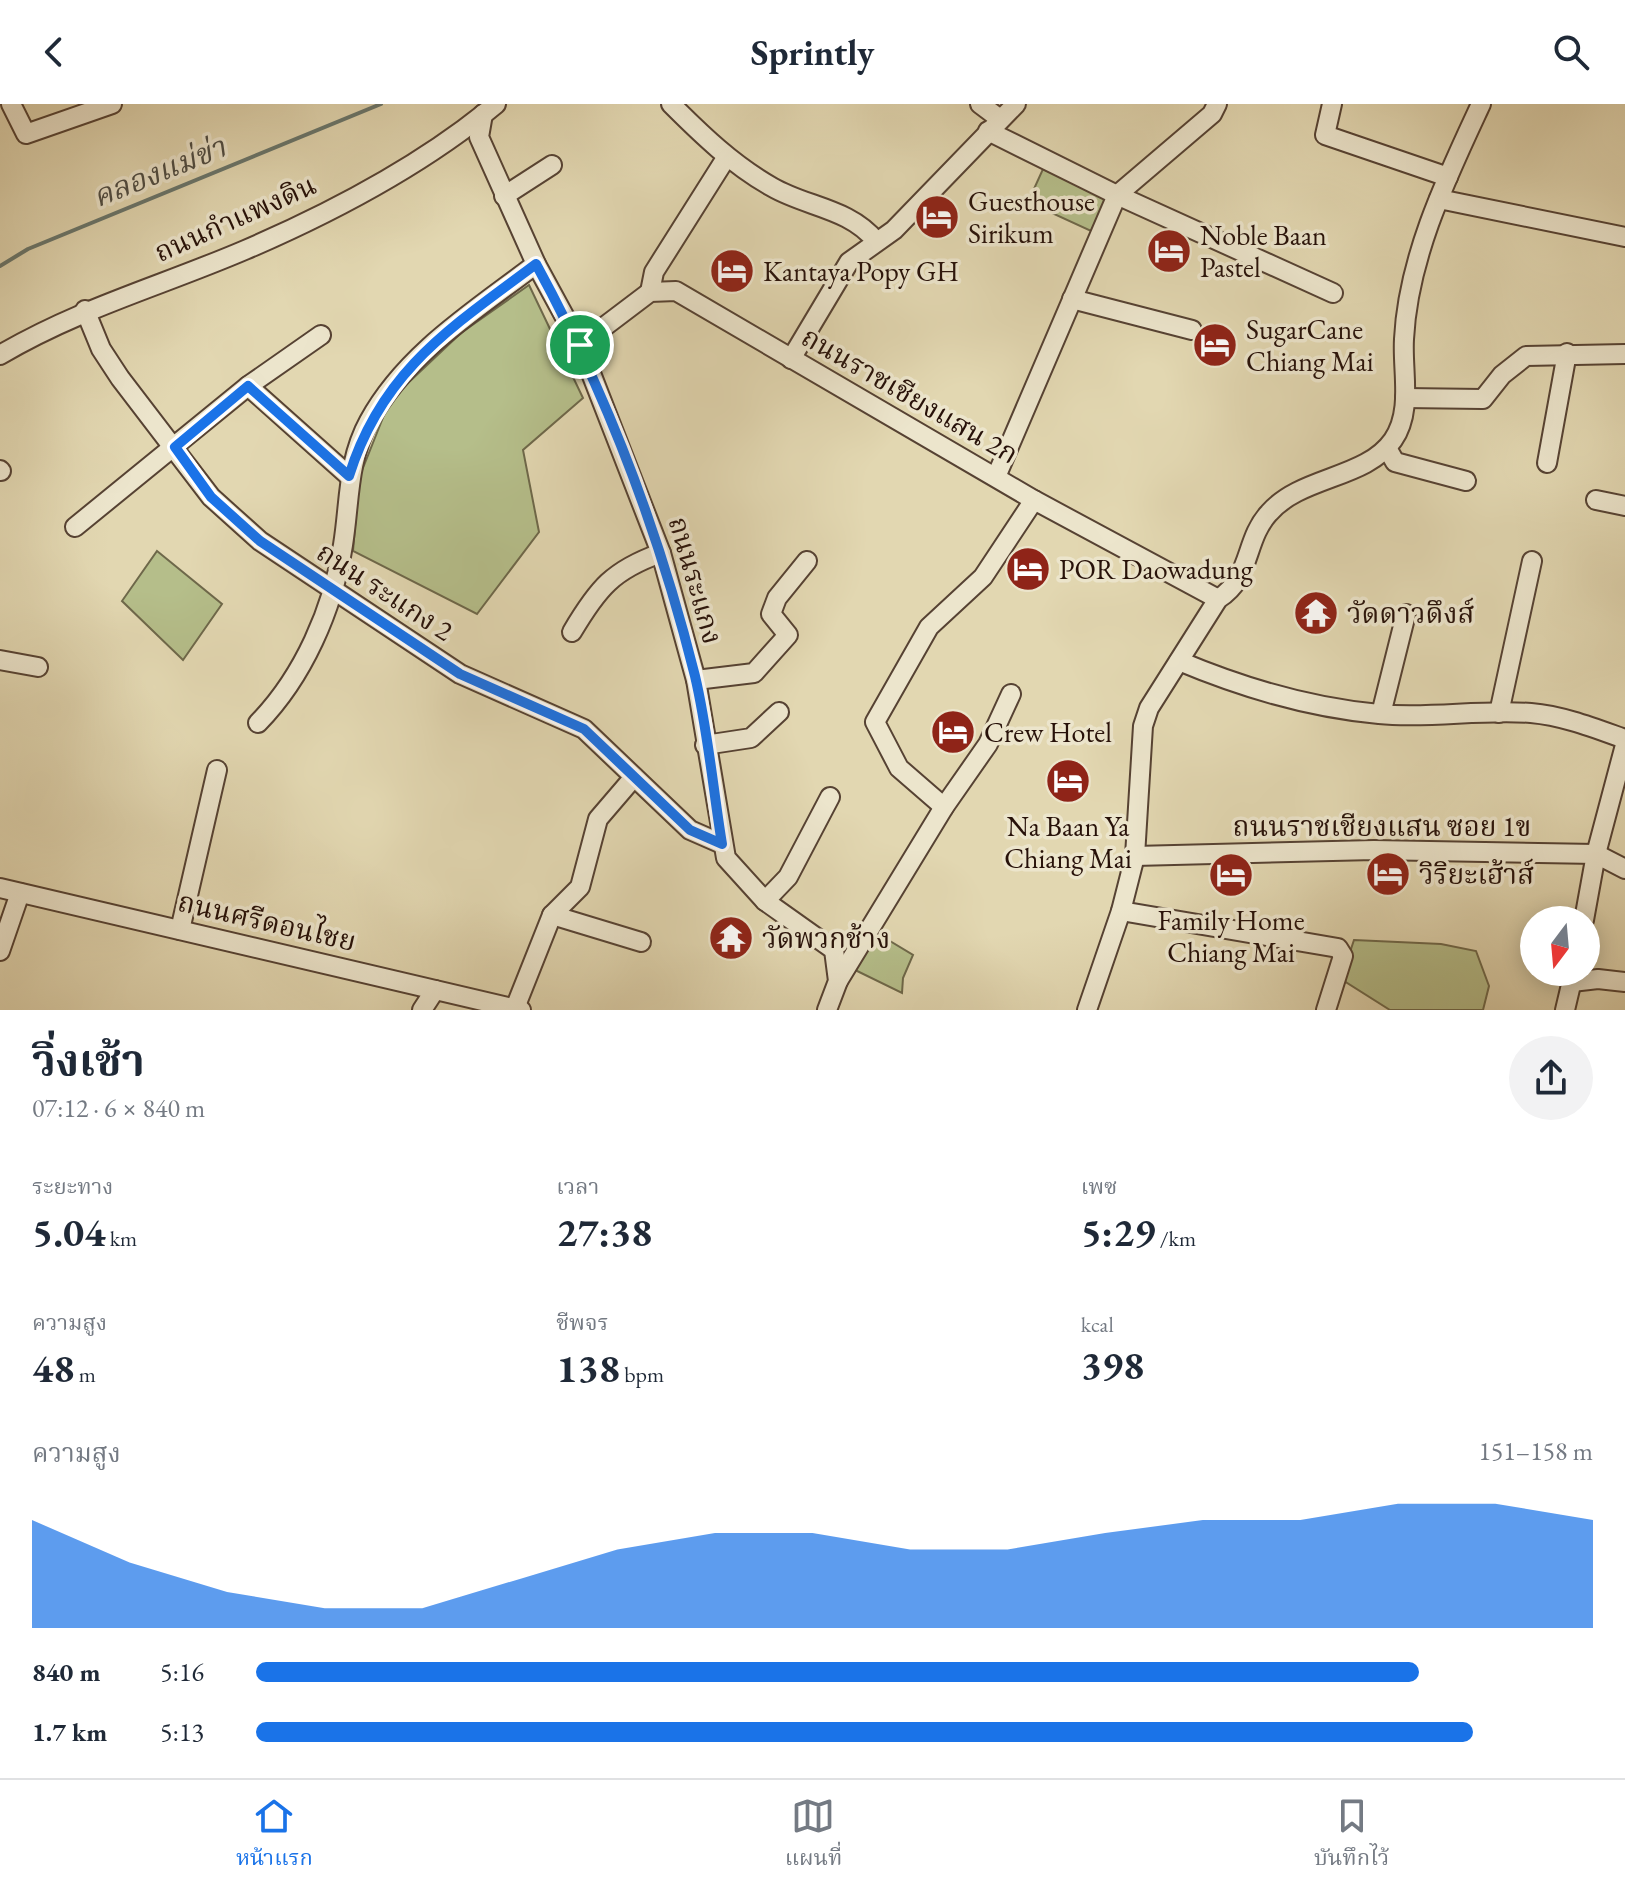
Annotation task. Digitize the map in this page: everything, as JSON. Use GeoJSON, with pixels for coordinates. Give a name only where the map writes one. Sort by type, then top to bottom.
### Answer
{"type":"FeatureCollection","features":[{"type":"Feature","properties":{"kind":"street"},"geometry":{"type":"LineString","coordinates":[[11,104],[26,134],[112,104]]}},
{"type":"Feature","properties":{"kind":"street"},"geometry":{"type":"LineString","coordinates":[[980,104],[994,125],[1117,195],[1333,293]]}},
{"type":"Feature","properties":{"kind":"street"},"geometry":{"type":"LineString","coordinates":[[791,359],[849,262],[894,230],[1016,104]]}},
{"type":"Feature","properties":{"kind":"street"},"geometry":{"type":"LineString","coordinates":[[996,477],[1117,195],[1212,114],[1217,104]]}},
{"type":"Feature","properties":{"kind":"street"},"geometry":{"type":"LineString","coordinates":[[1332,104],[1325,135],[1448,177]]}},
{"type":"Feature","properties":{"kind":"street"},"geometry":{"type":"LineString","coordinates":[[1087,1010],[1121,911],[1135,856],[1143,726],[1149,708],[1218,599],[1235,589],[1260,524],[1270,510],[1317,482],[1364,462],[1387,448],[1401,422],[1405,398],[1406,317],[1418,262],[1439,199],[1481,104]]}},
{"type":"Feature","properties":{"kind":"street"},"geometry":{"type":"LineString","coordinates":[[683,108],[726,158],[775,189],[853,219],[876,241]]}},
{"type":"Feature","properties":{"kind":"street","name":"ถนนระแกง"},"geometry":{"type":"LineString","coordinates":[[490,109],[479,137],[536,264],[580,345],[661,553],[696,680],[722,844],[735,872],[765,901],[834,950],[838,981]]}},
{"type":"Feature","properties":{"kind":"street","name":"ถนนกำแพงดิน"},"geometry":{"type":"LineString","coordinates":[[0,355],[85,310],[245,250],[435,152],[490,109]]}},
{"type":"Feature","properties":{"kind":"street"},"geometry":{"type":"LineString","coordinates":[[580,345],[650,292],[654,272],[726,158]]}},
{"type":"Feature","properties":{"kind":"street"},"geometry":{"type":"LineString","coordinates":[[504,196],[552,165]]}},
{"type":"Feature","properties":{"kind":"street"},"geometry":{"type":"LineString","coordinates":[[1439,199],[1625,237]]}},
{"type":"Feature","properties":{"kind":"street"},"geometry":{"type":"LineString","coordinates":[[258,723],[283,698],[301,667],[332,591],[343,547],[349,476],[369,421],[406,370],[438,339],[536,264]]}},
{"type":"Feature","properties":{"kind":"street","name":"ถนนราชเชียงแสน 2ก"},"geometry":{"type":"LineString","coordinates":[[650,292],[676,291],[1034,500],[1218,599]]}},
{"type":"Feature","properties":{"kind":"street"},"geometry":{"type":"LineString","coordinates":[[1072,299],[1192,330]]}},
{"type":"Feature","properties":{"kind":"street","name":"ถนน ระแกง 2"},"geometry":{"type":"LineString","coordinates":[[85,310],[101,349],[120,378],[211,497],[260,541],[460,674],[584,729],[690,830],[722,844]]}},
{"type":"Feature","properties":{"kind":"street"},"geometry":{"type":"LineString","coordinates":[[75,527],[248,386],[321,335]]}},
{"type":"Feature","properties":{"kind":"street"},"geometry":{"type":"LineString","coordinates":[[1547,463],[1567,353]]}},
{"type":"Feature","properties":{"kind":"street"},"geometry":{"type":"LineString","coordinates":[[1405,398],[1483,399],[1502,375],[1526,356],[1625,354]]}},
{"type":"Feature","properties":{"kind":"street"},"geometry":{"type":"LineString","coordinates":[[248,386],[349,476]]}},
{"type":"Feature","properties":{"kind":"street"},"geometry":{"type":"LineString","coordinates":[[1387,448],[1395,462],[1466,481]]}},
{"type":"Feature","properties":{"kind":"street"},"geometry":{"type":"LineString","coordinates":[[944,807],[899,768],[875,722],[929,627],[983,577],[1034,500]]}},
{"type":"Feature","properties":{"kind":"street"},"geometry":{"type":"LineString","coordinates":[[1596,500],[1625,506]]}},
{"type":"Feature","properties":{"kind":"street"},"geometry":{"type":"LineString","coordinates":[[572,632],[597,590],[631,564],[661,553]]}},
{"type":"Feature","properties":{"kind":"street"},"geometry":{"type":"LineString","coordinates":[[696,680],[754,673],[788,635],[771,614],[777,598],[807,561]]}},
{"type":"Feature","properties":{"kind":"street"},"geometry":{"type":"LineString","coordinates":[[1499,713],[1532,561]]}},
{"type":"Feature","properties":{"kind":"street"},"geometry":{"type":"LineString","coordinates":[[1381,714],[1406,614]]}},
{"type":"Feature","properties":{"kind":"street"},"geometry":{"type":"LineString","coordinates":[[0,660],[38,667]]}},
{"type":"Feature","properties":{"kind":"street"},"geometry":{"type":"LineString","coordinates":[[1179,661],[1226,681],[1340,709],[1381,714],[1531,713],[1566,719],[1625,739]]}},
{"type":"Feature","properties":{"kind":"street"},"geometry":{"type":"LineString","coordinates":[[827,1010],[838,981],[944,807],[988,744],[1011,694]]}},
{"type":"Feature","properties":{"kind":"street"},"geometry":{"type":"LineString","coordinates":[[705,745],[751,738],[779,712]]}},
{"type":"Feature","properties":{"kind":"street"},"geometry":{"type":"LineString","coordinates":[[1587,906],[1596,854],[1625,745]]}},
{"type":"Feature","properties":{"kind":"street"},"geometry":{"type":"LineString","coordinates":[[180,930],[217,770]]}},
{"type":"Feature","properties":{"kind":"street"},"geometry":{"type":"LineString","coordinates":[[518,1009],[552,915],[580,887],[598,819],[634,777]]}},
{"type":"Feature","properties":{"kind":"street"},"geometry":{"type":"LineString","coordinates":[[765,901],[788,877],[830,797]]}},
{"type":"Feature","properties":{"kind":"street","name":"ถนนราชเชียงแสน ซอย 1ข"},"geometry":{"type":"LineString","coordinates":[[1135,856],[1374,850],[1596,854],[1625,869]]}},
{"type":"Feature","properties":{"kind":"street","name":"ถนนศรีดอนไชย"},"geometry":{"type":"LineString","coordinates":[[0,888],[518,1009]]}},
{"type":"Feature","properties":{"kind":"street"},"geometry":{"type":"LineString","coordinates":[[0,951],[20,893]]}},
{"type":"Feature","properties":{"kind":"street"},"geometry":{"type":"LineString","coordinates":[[1121,911],[1338,948],[1343,956],[1326,1010]]}},
{"type":"Feature","properties":{"kind":"street"},"geometry":{"type":"LineString","coordinates":[[552,915],[641,942]]}},
{"type":"Feature","properties":{"kind":"street"},"geometry":{"type":"LineString","coordinates":[[1600,980],[1625,982]]}},
{"type":"Feature","properties":{"kind":"street"},"geometry":{"type":"LineString","coordinates":[[1565,1010],[1571,986]]}},
{"type":"Feature","properties":{"kind":"street"},"geometry":{"type":"LineString","coordinates":[[422,1010],[435,990]]}},
{"type":"Feature","properties":{"kind":"green space"},"geometry":{"type":"Polygon","coordinates":[[[1043,169],[1107,198],[1091,231],[1028,202],[1043,169]]]}},
{"type":"Feature","properties":{"kind":"green space"},"geometry":{"type":"Polygon","coordinates":[[[529,285],[583,398],[523,450],[539,532],[477,614],[353,551],[359,478],[390,400],[461,333],[529,285]]]}},
{"type":"Feature","properties":{"kind":"green space"},"geometry":{"type":"Polygon","coordinates":[[[157,551],[222,604],[183,660],[122,601],[157,551]]]}},
{"type":"Feature","properties":{"kind":"green space"},"geometry":{"type":"Polygon","coordinates":[[[875,932],[913,955],[903,978],[902,993],[853,969],[875,932]]]}},
{"type":"Feature","properties":{"kind":"green space"},"geometry":{"type":"Polygon","coordinates":[[[1354,940],[1441,944],[1476,951],[1489,986],[1483,1010],[1390,1010],[1341,979],[1354,940]]]}},
{"type":"Feature","properties":{"kind":"waterway","name":"คลองแม่ข่า"},"geometry":{"type":"LineString","coordinates":[[0,266],[28,249],[381,104]]}},
{"type":"Feature","properties":{"kind":"place","name":"Guesthouse Sirikum"},"geometry":{"type":"Point","coordinates":[937,217]}},
{"type":"Feature","properties":{"kind":"place","name":"Noble Baan Pastel"},"geometry":{"type":"Point","coordinates":[1169,251]}},
{"type":"Feature","properties":{"kind":"place","name":"Kantaya Popy GH"},"geometry":{"type":"Point","coordinates":[732,271]}},
{"type":"Feature","properties":{"kind":"place","name":"SugarCane Chiang Mai"},"geometry":{"type":"Point","coordinates":[1215,345]}},
{"type":"Feature","properties":{"kind":"place","name":"POR Daowadung"},"geometry":{"type":"Point","coordinates":[1028,569]}},
{"type":"Feature","properties":{"kind":"place","name":"วัดดาวดึงส์"},"geometry":{"type":"Point","coordinates":[1316,613]}},
{"type":"Feature","properties":{"kind":"place","name":"Crew Hotel"},"geometry":{"type":"Point","coordinates":[953,732]}},
{"type":"Feature","properties":{"kind":"place","name":"Na Baan Ya Chiang Mai"},"geometry":{"type":"Point","coordinates":[1068,781]}},
{"type":"Feature","properties":{"kind":"place","name":"วิริยะเฮ้าส์"},"geometry":{"type":"Point","coordinates":[1388,874]}},
{"type":"Feature","properties":{"kind":"place","name":"Family Home Chiang Mai"},"geometry":{"type":"Point","coordinates":[1231,875]}},
{"type":"Feature","properties":{"kind":"place","name":"วัดพวกช้าง"},"geometry":{"type":"Point","coordinates":[731,938]}},
{"type":"Feature","properties":{"kind":"route"},"geometry":{"type":"LineString","coordinates":[[536,264],[580,345],[626,455],[661,553],[696,680],[722,844],[690,830],[584,729],[526,706],[460,674],[260,541],[211,497],[175,447],[248,386],[280,418],[349,476],[369,421],[406,370],[438,339],[536,264]]}}]}
